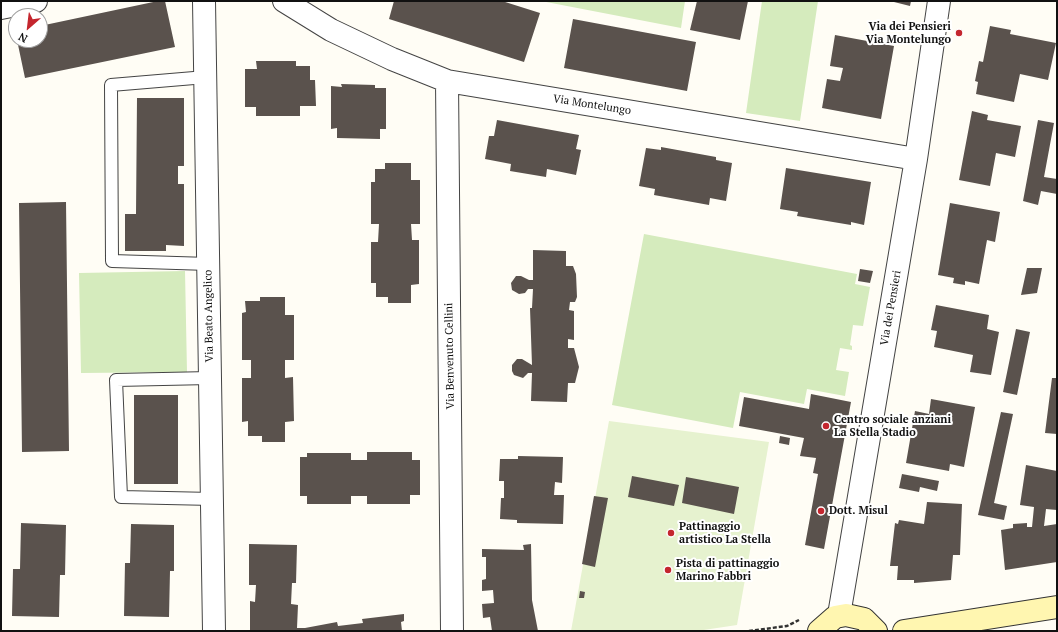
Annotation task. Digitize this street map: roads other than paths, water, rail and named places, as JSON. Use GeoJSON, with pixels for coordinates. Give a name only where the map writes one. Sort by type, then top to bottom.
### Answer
{"type":"FeatureCollection","features":[{"type":"Feature","properties":{"kind":"main road"},"geometry":{"type":"LineString","coordinates":[[904,631],[1057,607]]}},
{"type":"Feature","properties":{"kind":"main road"},"geometry":{"type":"LineString","coordinates":[[815,627],[839,615],[859,618],[879,630]]}},
{"type":"Feature","properties":{"kind":"street"},"geometry":{"type":"LineString","coordinates":[[1,8],[36,1]]}},
{"type":"Feature","properties":{"kind":"street","name":"Via Beato Angelico"},"geometry":{"type":"LineString","coordinates":[[204,1],[214,631]]}},
{"type":"Feature","properties":{"kind":"street","name":"Via Montelungo"},"geometry":{"type":"LineString","coordinates":[[284,1],[331,30],[392,59],[447,81],[916,159]]}},
{"type":"Feature","properties":{"kind":"street","name":"Via dei Pensieri"},"geometry":{"type":"LineString","coordinates":[[839,615],[916,159],[939,1]]}},
{"type":"Feature","properties":{"kind":"street","name":"Via Benvenuto Cellini"},"geometry":{"type":"LineString","coordinates":[[447,81],[452,631]]}},
{"type":"Feature","properties":{"kind":"lane"},"geometry":{"type":"LineString","coordinates":[[206,78],[111,85],[112,262],[209,264]]}},
{"type":"Feature","properties":{"kind":"lane"},"geometry":{"type":"LineString","coordinates":[[210,378],[116,380],[121,497],[212,499]]}},
{"type":"Feature","properties":{"kind":"place","name":"Via dei Pensieri Via Montelungo"},"geometry":{"type":"Point","coordinates":[959,33]}},
{"type":"Feature","properties":{"kind":"place","name":"Centro sociale anziani La Stella Stadio"},"geometry":{"type":"Point","coordinates":[826,426]}},
{"type":"Feature","properties":{"kind":"place","name":"Dott. Misul"},"geometry":{"type":"Point","coordinates":[821,511]}},
{"type":"Feature","properties":{"kind":"place","name":"Pattinaggio artistico La Stella"},"geometry":{"type":"Point","coordinates":[671,533]}},
{"type":"Feature","properties":{"kind":"place","name":"Pista di pattinaggio Marino Fabbri"},"geometry":{"type":"Point","coordinates":[668,570]}}]}
